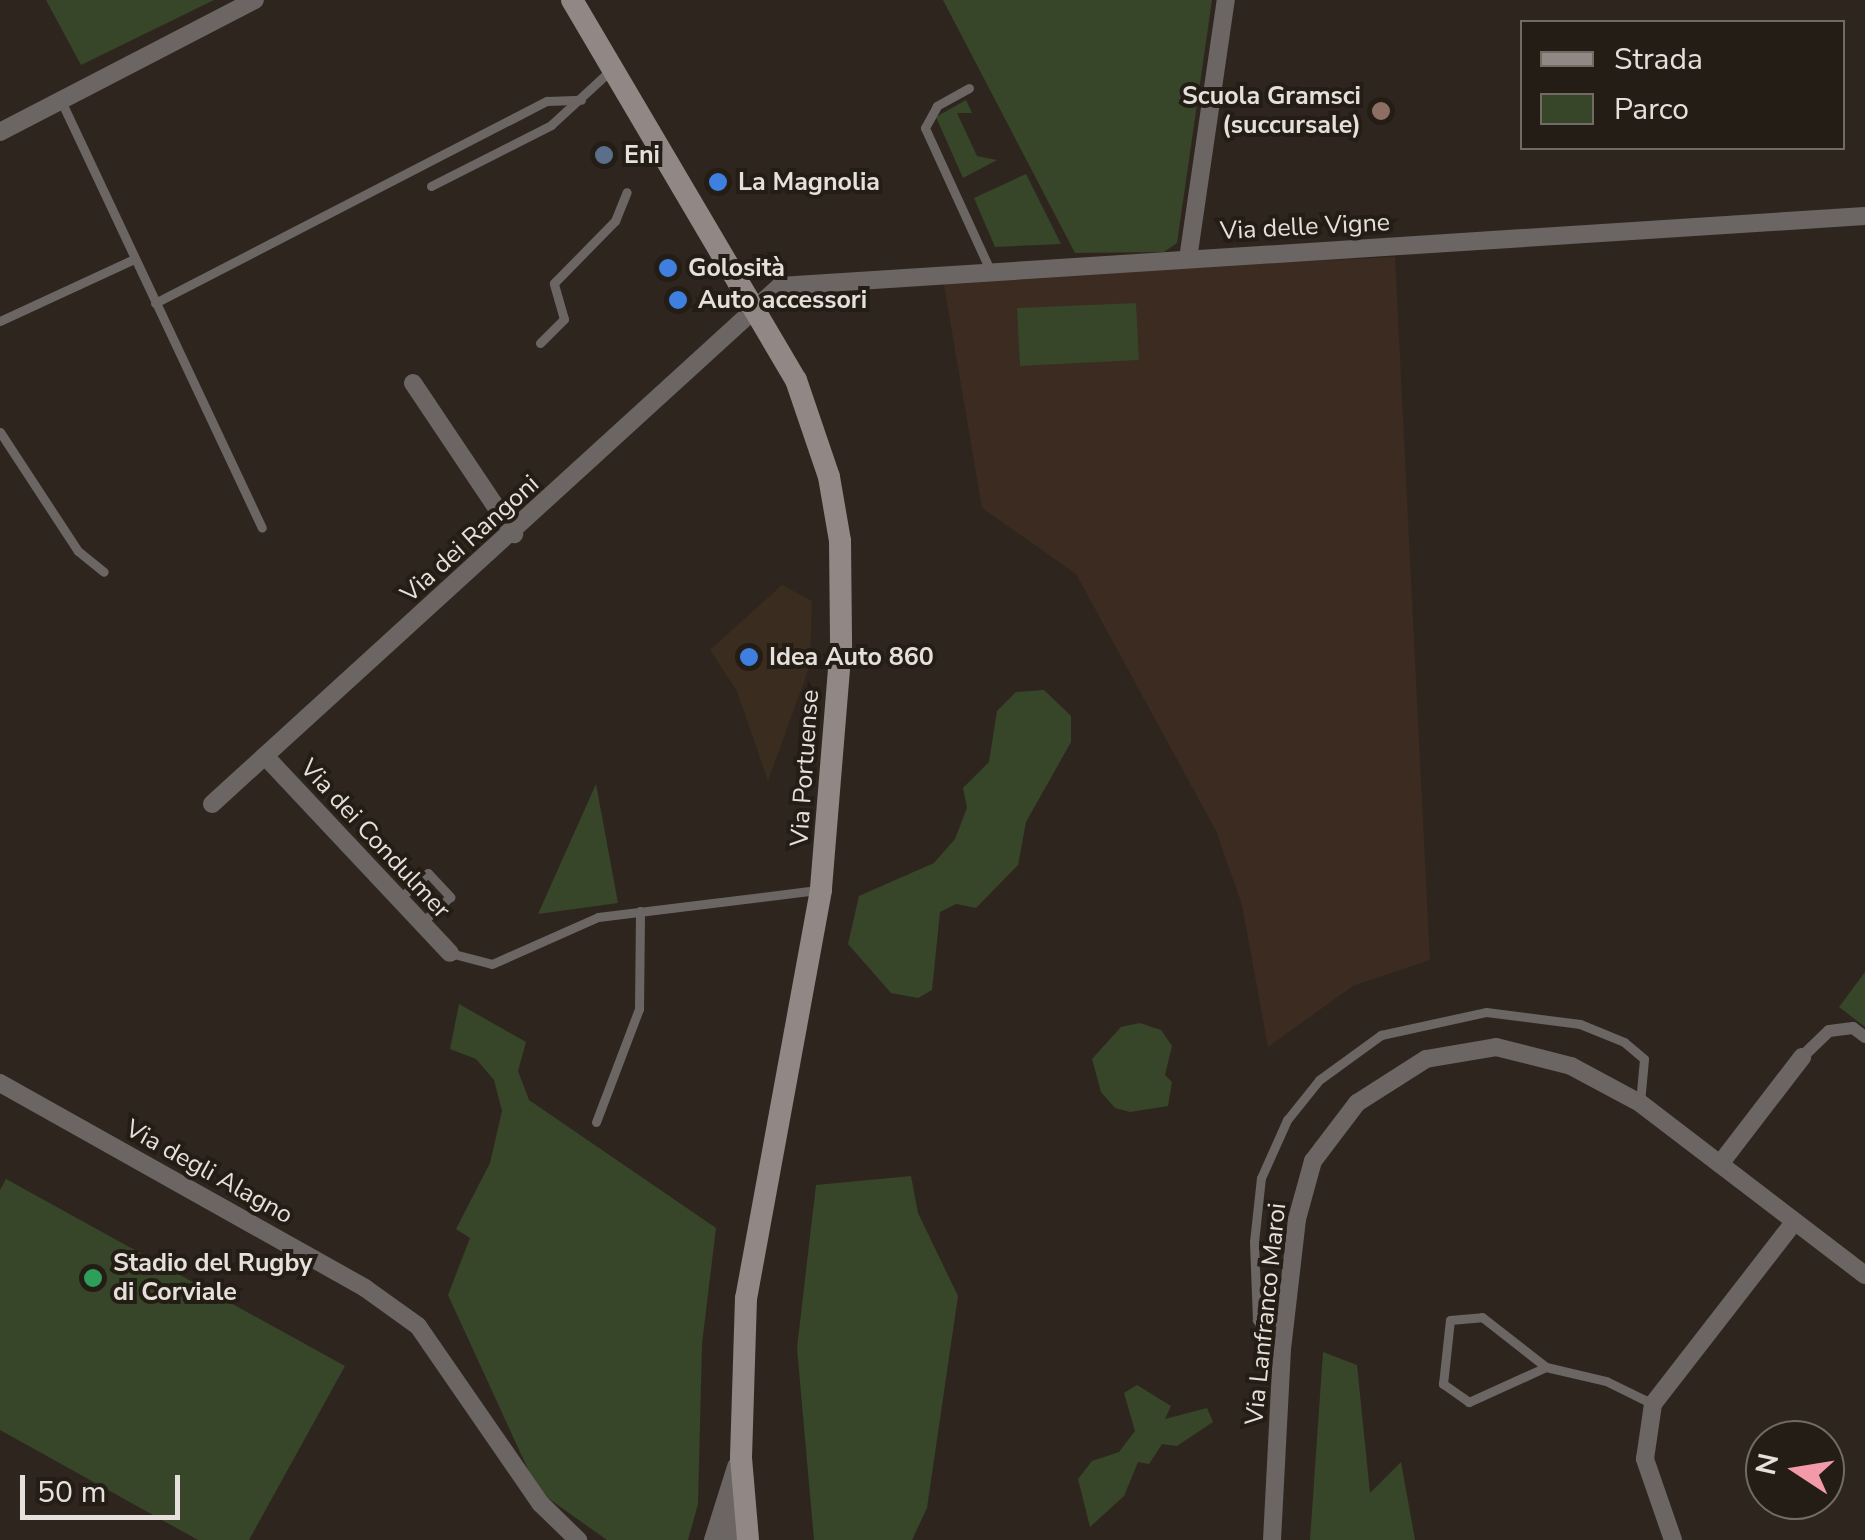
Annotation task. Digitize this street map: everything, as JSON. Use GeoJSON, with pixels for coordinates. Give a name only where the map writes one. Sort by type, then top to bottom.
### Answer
{"type":"FeatureCollection","features":[{"type":"Feature","properties":{"kind":"main road","name":"Via Portuense"},"geometry":{"type":"LineString","coordinates":[[572,0],[755,305],[805,401],[840,541],[840,664],[822,890],[752,1250],[741,1458],[748,1540]]}},
{"type":"Feature","properties":{"kind":"street"},"geometry":{"type":"LineString","coordinates":[[0,132],[62,105],[256,0]]}},
{"type":"Feature","properties":{"kind":"street"},"geometry":{"type":"LineString","coordinates":[[1188,259],[1226,0]]}},
{"type":"Feature","properties":{"kind":"street","name":"Via delle Vigne"},"geometry":{"type":"LineString","coordinates":[[755,305],[775,288],[795,284],[1865,216]]}},
{"type":"Feature","properties":{"kind":"street","name":"Via dei Rangoni"},"geometry":{"type":"LineString","coordinates":[[212,804],[514,534],[755,305]]}},
{"type":"Feature","properties":{"kind":"street"},"geometry":{"type":"LineString","coordinates":[[413,383],[514,534]]}},
{"type":"Feature","properties":{"kind":"street","name":"Via dei Condulmer"},"geometry":{"type":"LineString","coordinates":[[266,756],[450,954]]}},
{"type":"Feature","properties":{"kind":"street"},"geometry":{"type":"LineString","coordinates":[[1720,1164],[1802,1057],[1830,1031],[1853,1028],[1865,1037]]}},
{"type":"Feature","properties":{"kind":"street","name":"Via Lanfranco Maroi"},"geometry":{"type":"LineString","coordinates":[[1272,1540],[1282,1349],[1297,1219],[1313,1161],[1337,1123],[1390,1077],[1426,1059],[1496,1047],[1558,1061],[1640,1103],[1865,1275]]}},
{"type":"Feature","properties":{"kind":"street","name":"Via degli Alagno"},"geometry":{"type":"LineString","coordinates":[[0,1082],[366,1288],[418,1326],[542,1504],[578,1540]]}},
{"type":"Feature","properties":{"kind":"street"},"geometry":{"type":"LineString","coordinates":[[1674,1540],[1645,1459],[1652,1404],[1794,1222]]}},
{"type":"Feature","properties":{"kind":"street"},"geometry":{"type":"LineString","coordinates":[[713,1540],[741,1458]]}},
{"type":"Feature","properties":{"kind":"street"},"geometry":{"type":"LineString","coordinates":[[730,1540],[741,1458]]}},
{"type":"Feature","properties":{"kind":"lane"},"geometry":{"type":"LineString","coordinates":[[431,186],[552,125],[614,66]]}},
{"type":"Feature","properties":{"kind":"lane"},"geometry":{"type":"LineString","coordinates":[[969,88],[936,106],[925,128],[991,272]]}},
{"type":"Feature","properties":{"kind":"lane"},"geometry":{"type":"LineString","coordinates":[[155,303],[547,101],[581,100]]}},
{"type":"Feature","properties":{"kind":"lane"},"geometry":{"type":"LineString","coordinates":[[62,105],[262,528]]}},
{"type":"Feature","properties":{"kind":"lane"},"geometry":{"type":"LineString","coordinates":[[540,343],[564,319],[552,289],[557,278],[615,221],[627,192]]}},
{"type":"Feature","properties":{"kind":"lane"},"geometry":{"type":"LineString","coordinates":[[0,321],[134,259]]}},
{"type":"Feature","properties":{"kind":"lane"},"geometry":{"type":"LineString","coordinates":[[0,432],[78,551],[104,572]]}},
{"type":"Feature","properties":{"kind":"lane"},"geometry":{"type":"LineString","coordinates":[[397,901],[428,873],[450,897],[419,924]]}},
{"type":"Feature","properties":{"kind":"lane"},"geometry":{"type":"LineString","coordinates":[[450,954],[482,964],[504,962],[582,922],[640,911],[822,890]]}},
{"type":"Feature","properties":{"kind":"lane"},"geometry":{"type":"LineString","coordinates":[[596,1122],[639,1009],[640,911]]}},
{"type":"Feature","properties":{"kind":"lane"},"geometry":{"type":"LineString","coordinates":[[1282,1349],[1257,1320],[1254,1242],[1261,1178],[1288,1120],[1319,1080],[1381,1036],[1486,1012],[1580,1024],[1624,1042],[1644,1059],[1640,1103]]}},
{"type":"Feature","properties":{"kind":"lane"},"geometry":{"type":"LineString","coordinates":[[1546,1367],[1469,1402],[1444,1384],[1450,1320],[1482,1317],[1546,1367],[1606,1380],[1652,1404]]}},
{"type":"Feature","properties":{"kind":"shaded area"},"geometry":{"type":"Polygon","coordinates":[[[1395,257],[1430,960],[1353,986],[1268,1047],[1242,905],[1216,831],[1076,574],[982,508],[943,279],[1395,257]]]}},
{"type":"Feature","properties":{"kind":"shaded area"},"geometry":{"type":"Polygon","coordinates":[[[782,585],[812,601],[810,665],[768,781],[737,691],[710,650],[782,585]]]}},
{"type":"Feature","properties":{"kind":"green space"},"geometry":{"type":"Polygon","coordinates":[[[46,0],[214,0],[81,65],[46,0]]]}},
{"type":"Feature","properties":{"kind":"green space"},"geometry":{"type":"Polygon","coordinates":[[[943,0],[1212,0],[1177,243],[1164,252],[1075,253],[943,0]]]}},
{"type":"Feature","properties":{"kind":"green space"},"geometry":{"type":"Polygon","coordinates":[[[966,100],[972,113],[957,113],[977,156],[997,160],[963,178],[936,117],[966,100]]]}},
{"type":"Feature","properties":{"kind":"green space"},"geometry":{"type":"Polygon","coordinates":[[[1026,174],[1061,244],[995,247],[974,198],[1026,174]]]}},
{"type":"Feature","properties":{"kind":"green space"},"geometry":{"type":"Polygon","coordinates":[[[1136,303],[1139,360],[1020,366],[1017,308],[1136,303]]]}},
{"type":"Feature","properties":{"kind":"green space"},"geometry":{"type":"Polygon","coordinates":[[[1044,690],[1071,716],[1071,742],[1026,822],[1018,865],[976,908],[956,904],[940,912],[932,990],[918,998],[891,993],[848,944],[859,896],[934,863],[955,839],[967,808],[963,788],[989,762],[997,711],[1016,692],[1044,690]]]}},
{"type":"Feature","properties":{"kind":"green space"},"geometry":{"type":"Polygon","coordinates":[[[596,784],[618,903],[538,914],[596,784]]]}},
{"type":"Feature","properties":{"kind":"green space"},"geometry":{"type":"Polygon","coordinates":[[[1865,972],[1865,1027],[1839,1007],[1865,972]]]}},
{"type":"Feature","properties":{"kind":"green space"},"geometry":{"type":"Polygon","coordinates":[[[459,1004],[526,1042],[518,1071],[529,1100],[716,1228],[702,1344],[698,1504],[688,1540],[607,1540],[538,1491],[448,1295],[470,1238],[456,1229],[490,1163],[502,1111],[494,1080],[476,1059],[450,1049],[459,1004]]]}},
{"type":"Feature","properties":{"kind":"green space"},"geometry":{"type":"Polygon","coordinates":[[[1140,1023],[1161,1030],[1172,1046],[1165,1075],[1172,1082],[1168,1106],[1130,1112],[1115,1108],[1101,1092],[1092,1059],[1121,1027],[1140,1023]]]}},
{"type":"Feature","properties":{"kind":"green space"},"geometry":{"type":"Polygon","coordinates":[[[911,1176],[918,1213],[958,1296],[927,1508],[912,1540],[814,1540],[797,1348],[816,1185],[911,1176]]]}},
{"type":"Feature","properties":{"kind":"green space","name":"Stadio del Rugby di Corviale"},"geometry":{"type":"Polygon","coordinates":[[[6,1179],[345,1366],[249,1540],[198,1540],[0,1430],[0,1190],[6,1179]]]}},
{"type":"Feature","properties":{"kind":"green space"},"geometry":{"type":"Polygon","coordinates":[[[1323,1352],[1357,1365],[1370,1493],[1401,1462],[1415,1540],[1310,1540],[1323,1352]]]}},
{"type":"Feature","properties":{"kind":"green space"},"geometry":{"type":"Polygon","coordinates":[[[1137,1385],[1171,1406],[1165,1419],[1207,1408],[1213,1422],[1177,1446],[1162,1444],[1149,1464],[1138,1462],[1124,1496],[1090,1527],[1078,1479],[1092,1461],[1119,1452],[1135,1431],[1124,1393],[1137,1385]]]}},
{"type":"Feature","properties":{"kind":"place","name":"Scuola Gramsci (succursale)"},"geometry":{"type":"Point","coordinates":[1381,111]}},
{"type":"Feature","properties":{"kind":"place","name":"Eni"},"geometry":{"type":"Point","coordinates":[604,155]}},
{"type":"Feature","properties":{"kind":"place","name":"La Magnolia"},"geometry":{"type":"Point","coordinates":[718,182]}},
{"type":"Feature","properties":{"kind":"place","name":"Golosità"},"geometry":{"type":"Point","coordinates":[668,268]}},
{"type":"Feature","properties":{"kind":"place","name":"Auto accessori"},"geometry":{"type":"Point","coordinates":[678,300]}},
{"type":"Feature","properties":{"kind":"place","name":"Idea Auto 860"},"geometry":{"type":"Point","coordinates":[749,657]}},
{"type":"Feature","properties":{"kind":"place","name":"Stadio del Rugby di Corviale"},"geometry":{"type":"Point","coordinates":[93,1278]}}]}
